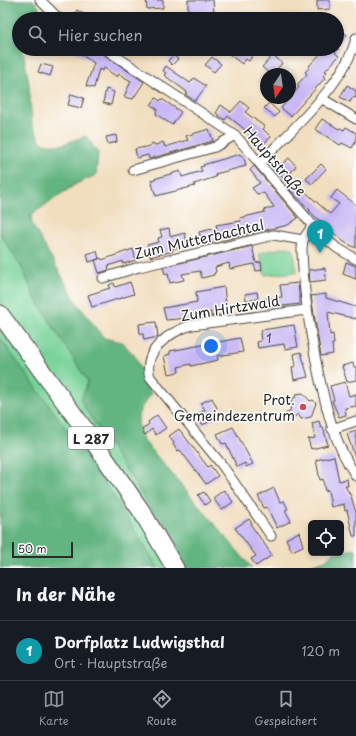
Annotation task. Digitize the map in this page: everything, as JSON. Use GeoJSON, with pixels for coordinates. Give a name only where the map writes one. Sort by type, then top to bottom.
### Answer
{"type":"FeatureCollection","features":[{"type":"Feature","properties":{"kind":"highway","name":"L 287"},"geometry":{"type":"LineString","coordinates":[[0,314],[91,438],[142,512],[175,568]]}},
{"type":"Feature","properties":{"kind":"street"},"geometry":{"type":"LineString","coordinates":[[40,0],[52,12]]}},
{"type":"Feature","properties":{"kind":"street"},"geometry":{"type":"LineString","coordinates":[[260,163],[321,98],[339,74],[354,49],[356,38]]}},
{"type":"Feature","properties":{"kind":"street","name":"Hauptstraße"},"geometry":{"type":"LineString","coordinates":[[116,56],[235,135],[312,226],[337,248],[356,259]]}},
{"type":"Feature","properties":{"kind":"street"},"geometry":{"type":"LineString","coordinates":[[321,98],[356,119]]}},
{"type":"Feature","properties":{"kind":"street"},"geometry":{"type":"LineString","coordinates":[[133,170],[215,147],[235,135]]}},
{"type":"Feature","properties":{"kind":"street"},"geometry":{"type":"LineString","coordinates":[[312,226],[303,240],[303,276],[306,310],[332,429],[342,452],[356,476]]}},
{"type":"Feature","properties":{"kind":"street","name":"Zum Mutterbachtal"},"geometry":{"type":"LineString","coordinates":[[103,278],[139,267],[274,235],[303,240]]}},
{"type":"Feature","properties":{"kind":"street","name":"Zum Hirtzwald"},"geometry":{"type":"LineString","coordinates":[[271,536],[222,465],[150,377],[148,364],[152,352],[165,338],[178,330],[192,326],[306,310]]}},
{"type":"Feature","properties":{"kind":"street"},"geometry":{"type":"LineString","coordinates":[[332,429],[356,421]]}},
{"type":"Feature","properties":{"kind":"green space"},"geometry":{"type":"Polygon","coordinates":[[[0,0],[33,0],[39,7],[38,12],[12,12],[12,56],[24,56],[29,84],[32,125],[42,143],[60,145],[86,136],[98,153],[96,175],[76,184],[31,215],[32,224],[77,303],[104,338],[122,342],[135,356],[151,394],[142,406],[138,416],[143,440],[252,568],[187,568],[169,535],[86,410],[81,400],[88,382],[34,296],[23,270],[0,233],[0,0]]]}},
{"type":"Feature","properties":{"kind":"green space"},"geometry":{"type":"Polygon","coordinates":[[[0,233],[23,270],[34,296],[88,382],[81,400],[86,410],[169,535],[187,568],[158,568],[104,481],[0,338],[0,233]]]}},
{"type":"Feature","properties":{"kind":"green space"},"geometry":{"type":"Polygon","coordinates":[[[287,247],[293,249],[297,272],[265,275],[259,253],[287,247]]]}},
{"type":"Feature","properties":{"kind":"green space"},"geometry":{"type":"Polygon","coordinates":[[[0,338],[104,481],[158,568],[0,568],[0,338]]]}},
{"type":"Feature","properties":{"kind":"green space"},"geometry":{"type":"Polygon","coordinates":[[[356,549],[356,568],[301,568],[325,560],[330,556],[344,556],[344,551],[356,549]]]}},
{"type":"Feature","properties":{"kind":"building"},"geometry":{"type":"Polygon","coordinates":[[[146,0],[163,0],[163,8],[147,9],[146,0]]]}},
{"type":"Feature","properties":{"kind":"building"},"geometry":{"type":"Polygon","coordinates":[[[188,0],[213,0],[214,12],[188,12],[188,0]]]}},
{"type":"Feature","properties":{"kind":"building"},"geometry":{"type":"Polygon","coordinates":[[[317,0],[330,0],[330,9],[317,10],[317,0]]]}},
{"type":"Feature","properties":{"kind":"building"},"geometry":{"type":"Polygon","coordinates":[[[83,56],[106,56],[144,82],[133,99],[124,97],[131,81],[119,74],[117,77],[104,68],[102,71],[99,69],[94,88],[86,86],[94,63],[83,56]]]}},
{"type":"Feature","properties":{"kind":"building"},"geometry":{"type":"Polygon","coordinates":[[[172,56],[178,59],[172,65],[168,61],[172,56]]]}},
{"type":"Feature","properties":{"kind":"building"},"geometry":{"type":"Polygon","coordinates":[[[232,56],[252,56],[249,61],[246,59],[242,64],[232,56]]]}},
{"type":"Feature","properties":{"kind":"building"},"geometry":{"type":"Polygon","coordinates":[[[272,56],[282,63],[278,68],[262,67],[272,56]]]}},
{"type":"Feature","properties":{"kind":"building"},"geometry":{"type":"Polygon","coordinates":[[[318,56],[339,56],[325,71],[327,72],[323,76],[325,78],[291,116],[281,108],[284,104],[296,104],[296,90],[299,87],[297,85],[307,74],[305,72],[310,67],[309,66],[318,56]]]}},
{"type":"Feature","properties":{"kind":"building"},"geometry":{"type":"Polygon","coordinates":[[[212,57],[221,64],[214,72],[205,65],[212,57]]]}},
{"type":"Feature","properties":{"kind":"building"},"geometry":{"type":"Polygon","coordinates":[[[41,64],[53,67],[50,76],[38,72],[41,64]]]}},
{"type":"Feature","properties":{"kind":"building"},"geometry":{"type":"Polygon","coordinates":[[[166,66],[190,83],[194,78],[206,86],[195,101],[186,95],[187,92],[164,75],[166,73],[163,71],[166,66]]]}},
{"type":"Feature","properties":{"kind":"building"},"geometry":{"type":"Polygon","coordinates":[[[347,85],[356,91],[356,98],[353,97],[350,102],[340,97],[347,85]]]}},
{"type":"Feature","properties":{"kind":"building"},"geometry":{"type":"Polygon","coordinates":[[[106,89],[114,92],[111,105],[103,103],[106,89]]]}},
{"type":"Feature","properties":{"kind":"building"},"geometry":{"type":"Polygon","coordinates":[[[71,94],[84,98],[81,108],[68,105],[71,94]]]}},
{"type":"Feature","properties":{"kind":"building"},"geometry":{"type":"Polygon","coordinates":[[[156,98],[160,101],[162,99],[181,112],[172,125],[156,114],[157,109],[151,105],[156,98]]]}},
{"type":"Feature","properties":{"kind":"building"},"geometry":{"type":"Polygon","coordinates":[[[241,101],[249,108],[245,112],[265,127],[263,129],[271,137],[261,146],[248,132],[228,116],[225,120],[216,113],[221,105],[231,112],[241,101]]]}},
{"type":"Feature","properties":{"kind":"building"},"geometry":{"type":"Polygon","coordinates":[[[270,104],[279,112],[275,117],[264,108],[270,104]]]}},
{"type":"Feature","properties":{"kind":"building"},"geometry":{"type":"Polygon","coordinates":[[[322,119],[339,129],[344,130],[346,127],[356,133],[356,141],[352,148],[342,143],[340,145],[315,129],[322,119]]]}},
{"type":"Feature","properties":{"kind":"building"},"geometry":{"type":"Polygon","coordinates":[[[209,129],[213,141],[149,159],[148,155],[137,158],[135,149],[151,146],[152,143],[156,145],[163,142],[165,147],[188,140],[186,136],[209,129]]]}},
{"type":"Feature","properties":{"kind":"building"},"geometry":{"type":"Polygon","coordinates":[[[116,135],[117,142],[108,144],[106,137],[116,135]]]}},
{"type":"Feature","properties":{"kind":"building"},"geometry":{"type":"Polygon","coordinates":[[[240,154],[244,158],[246,166],[215,174],[216,177],[194,184],[195,186],[156,196],[151,180],[180,171],[182,177],[202,171],[200,167],[204,166],[203,165],[240,154]]]}},
{"type":"Feature","properties":{"kind":"building"},"geometry":{"type":"Polygon","coordinates":[[[289,158],[296,166],[285,180],[275,170],[289,158]]]}},
{"type":"Feature","properties":{"kind":"building"},"geometry":{"type":"Polygon","coordinates":[[[321,164],[326,169],[312,184],[306,179],[321,164]]]}},
{"type":"Feature","properties":{"kind":"building"},"geometry":{"type":"Polygon","coordinates":[[[254,166],[298,218],[288,225],[203,245],[199,232],[217,228],[216,225],[241,221],[240,218],[265,212],[264,210],[274,207],[264,193],[257,194],[252,188],[260,183],[250,170],[254,166]]]}},
{"type":"Feature","properties":{"kind":"building"},"geometry":{"type":"Polygon","coordinates":[[[293,181],[330,214],[339,204],[331,198],[337,190],[356,205],[356,248],[344,242],[309,211],[310,210],[286,186],[293,181]]]}},
{"type":"Feature","properties":{"kind":"building"},"geometry":{"type":"Polygon","coordinates":[[[169,228],[170,235],[173,236],[185,233],[187,245],[172,249],[173,251],[150,257],[147,245],[159,242],[158,238],[162,237],[160,230],[169,228]]]}},
{"type":"Feature","properties":{"kind":"building"},"geometry":{"type":"Polygon","coordinates":[[[252,246],[256,263],[261,262],[262,270],[256,271],[254,264],[230,269],[229,263],[215,267],[216,272],[214,275],[202,278],[200,271],[182,274],[184,280],[170,283],[168,273],[165,274],[163,267],[252,246]]]}},
{"type":"Feature","properties":{"kind":"building"},"geometry":{"type":"Polygon","coordinates":[[[133,249],[136,260],[123,264],[123,261],[108,266],[109,270],[99,273],[95,260],[101,258],[102,260],[133,249]]]}},
{"type":"Feature","properties":{"kind":"building"},"geometry":{"type":"Polygon","coordinates":[[[97,251],[99,259],[89,262],[87,254],[97,251]]]}},
{"type":"Feature","properties":{"kind":"building"},"geometry":{"type":"Polygon","coordinates":[[[346,262],[356,266],[356,279],[343,274],[346,262]]]}},
{"type":"Feature","properties":{"kind":"building"},"geometry":{"type":"Polygon","coordinates":[[[325,268],[326,280],[310,282],[309,270],[325,268]]]}},
{"type":"Feature","properties":{"kind":"building"},"geometry":{"type":"Polygon","coordinates":[[[130,282],[134,294],[92,307],[88,295],[110,288],[109,285],[114,283],[115,287],[130,282]]]}},
{"type":"Feature","properties":{"kind":"building"},"geometry":{"type":"Polygon","coordinates":[[[298,283],[300,304],[265,308],[264,299],[282,297],[280,285],[298,283]]]}},
{"type":"Feature","properties":{"kind":"building"},"geometry":{"type":"Polygon","coordinates":[[[224,287],[227,314],[211,316],[211,312],[198,314],[199,317],[166,320],[163,308],[197,302],[196,292],[224,287]]]}},
{"type":"Feature","properties":{"kind":"building"},"geometry":{"type":"Polygon","coordinates":[[[257,292],[258,299],[246,300],[245,294],[257,292]]]}},
{"type":"Feature","properties":{"kind":"building"},"geometry":{"type":"Polygon","coordinates":[[[326,294],[326,298],[356,307],[356,319],[328,312],[330,335],[333,334],[333,354],[321,356],[311,296],[326,294]]]}},
{"type":"Feature","properties":{"kind":"building"},"geometry":{"type":"Polygon","coordinates":[[[156,322],[158,337],[144,340],[143,334],[140,334],[139,324],[156,322]]]}},
{"type":"Feature","properties":{"kind":"building"},"geometry":{"type":"Polygon","coordinates":[[[294,325],[298,347],[285,349],[284,344],[258,348],[257,342],[261,341],[260,334],[262,330],[294,325]]]}},
{"type":"Feature","properties":{"kind":"building"},"geometry":{"type":"Polygon","coordinates":[[[240,338],[243,352],[217,356],[218,360],[191,366],[191,364],[178,367],[179,372],[168,374],[164,356],[170,354],[170,351],[240,338]]]}},
{"type":"Feature","properties":{"kind":"building"},"geometry":{"type":"Polygon","coordinates":[[[301,352],[308,377],[294,380],[292,367],[296,366],[294,354],[301,352]]]}},
{"type":"Feature","properties":{"kind":"building"},"geometry":{"type":"Polygon","coordinates":[[[353,363],[354,367],[356,367],[356,380],[347,382],[342,366],[353,363]]]}},
{"type":"Feature","properties":{"kind":"building"},"geometry":{"type":"Polygon","coordinates":[[[345,382],[349,396],[356,394],[356,406],[345,408],[346,415],[339,417],[332,401],[334,400],[330,386],[345,382]]]}},
{"type":"Feature","properties":{"kind":"building","name":"Prot. Gemeindezentrum"},"geometry":{"type":"Polygon","coordinates":[[[303,393],[310,401],[313,400],[316,403],[311,417],[301,419],[298,414],[291,420],[285,414],[290,411],[292,398],[295,398],[296,394],[303,393]]]}},
{"type":"Feature","properties":{"kind":"building"},"geometry":{"type":"Polygon","coordinates":[[[212,398],[217,408],[213,410],[217,418],[202,425],[196,415],[205,410],[201,403],[212,398]]]}},
{"type":"Feature","properties":{"kind":"building"},"geometry":{"type":"Polygon","coordinates":[[[157,415],[166,428],[156,435],[152,429],[145,435],[142,430],[149,424],[148,422],[157,415]]]}},
{"type":"Feature","properties":{"kind":"building"},"geometry":{"type":"Polygon","coordinates":[[[319,421],[321,428],[323,427],[328,445],[311,449],[308,439],[315,438],[312,423],[319,421]]]}},
{"type":"Feature","properties":{"kind":"building"},"geometry":{"type":"Polygon","coordinates":[[[233,427],[253,464],[246,467],[245,463],[237,467],[226,443],[222,444],[217,434],[233,427]]]}},
{"type":"Feature","properties":{"kind":"building"},"geometry":{"type":"Polygon","coordinates":[[[179,429],[208,467],[210,465],[218,476],[206,484],[180,450],[177,451],[169,436],[179,429]]]}},
{"type":"Feature","properties":{"kind":"building"},"geometry":{"type":"Polygon","coordinates":[[[356,431],[356,457],[355,457],[347,434],[356,431]]]}},
{"type":"Feature","properties":{"kind":"building"},"geometry":{"type":"Polygon","coordinates":[[[334,456],[339,481],[347,479],[348,486],[345,486],[351,496],[356,513],[356,536],[353,536],[347,510],[345,511],[344,504],[331,507],[328,490],[325,491],[323,479],[320,480],[316,460],[334,456]]]}},
{"type":"Feature","properties":{"kind":"building"},"geometry":{"type":"Polygon","coordinates":[[[274,488],[280,502],[284,501],[288,509],[285,510],[291,521],[277,528],[267,507],[264,508],[258,496],[274,488]]]}},
{"type":"Feature","properties":{"kind":"building"},"geometry":{"type":"Polygon","coordinates":[[[224,490],[233,502],[222,510],[213,498],[224,490]]]}},
{"type":"Feature","properties":{"kind":"building"},"geometry":{"type":"Polygon","coordinates":[[[204,492],[210,501],[205,505],[198,495],[204,492]]]}},
{"type":"Feature","properties":{"kind":"building"},"geometry":{"type":"Polygon","coordinates":[[[249,519],[252,524],[251,525],[272,555],[256,566],[251,559],[256,556],[235,528],[249,519]]]}},
{"type":"Feature","properties":{"kind":"building"},"geometry":{"type":"Polygon","coordinates":[[[299,532],[303,546],[292,551],[286,539],[299,532]]]}},
{"type":"Feature","properties":{"kind":"place","name":"Dorfplatz Ludwigsthal"},"geometry":{"type":"Point","coordinates":[320,253]}},
{"type":"Feature","properties":{"kind":"place","name":"Prot. Gemeindezentrum"},"geometry":{"type":"Point","coordinates":[303,407]}}]}
